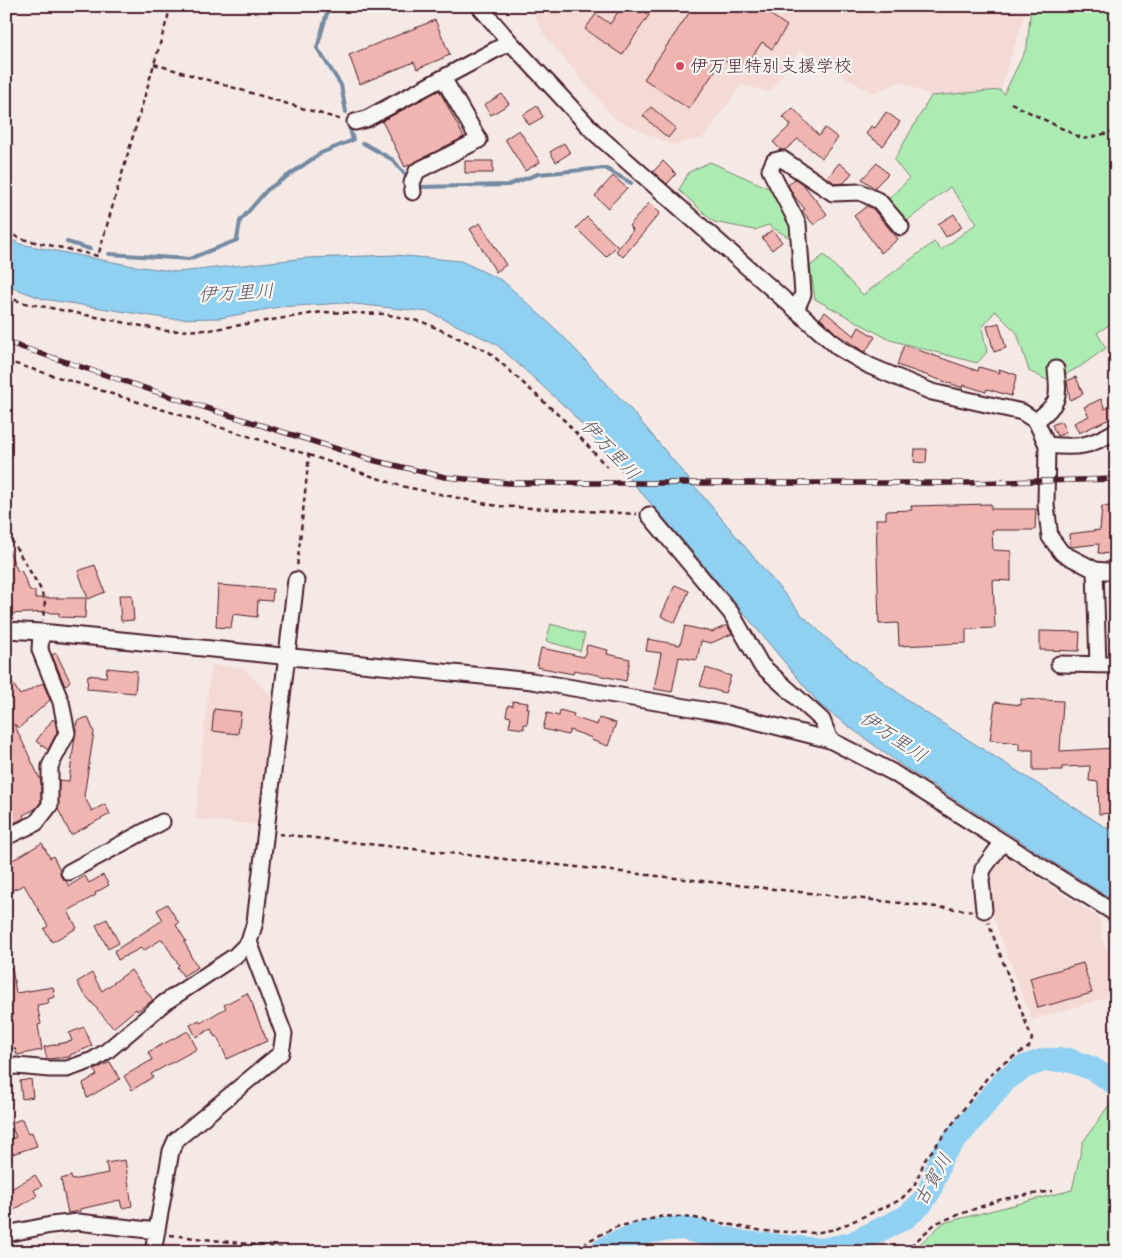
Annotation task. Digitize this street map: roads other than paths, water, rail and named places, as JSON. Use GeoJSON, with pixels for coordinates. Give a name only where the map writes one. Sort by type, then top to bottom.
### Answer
{"type":"FeatureCollection","features":[{"type":"Feature","properties":{"kind":"street"},"geometry":{"type":"LineString","coordinates":[[479,6],[594,132],[839,348],[870,366],[932,392],[1022,412],[1036,422],[1048,445],[1046,504],[1050,538],[1062,554],[1095,570],[1116,572]]}},
{"type":"Feature","properties":{"kind":"street"},"geometry":{"type":"LineString","coordinates":[[355,122],[366,119],[510,42]]}},
{"type":"Feature","properties":{"kind":"street"},"geometry":{"type":"LineString","coordinates":[[414,192],[412,183],[417,171],[479,140],[443,78]]}},
{"type":"Feature","properties":{"kind":"street"},"geometry":{"type":"LineString","coordinates":[[796,310],[803,294],[798,224],[770,170],[774,161],[782,160],[833,193],[860,192],[879,201],[901,227]]}},
{"type":"Feature","properties":{"kind":"street"},"geometry":{"type":"LineString","coordinates":[[1036,422],[1053,408],[1058,392],[1056,369]]}},
{"type":"Feature","properties":{"kind":"street"},"geometry":{"type":"LineString","coordinates":[[1048,445],[1074,447],[1098,442],[1116,431]]}},
{"type":"Feature","properties":{"kind":"street"},"geometry":{"type":"LineString","coordinates":[[649,515],[731,614],[761,665],[822,720],[830,740]]}},
{"type":"Feature","properties":{"kind":"street"},"geometry":{"type":"LineString","coordinates":[[1095,570],[1098,665]]}},
{"type":"Feature","properties":{"kind":"street"},"geometry":{"type":"LineString","coordinates":[[6,1067],[17,1066],[49,1070],[67,1069],[93,1060],[107,1051],[164,1003],[235,956],[249,942],[255,922],[296,580]]}},
{"type":"Feature","properties":{"kind":"street"},"geometry":{"type":"LineString","coordinates":[[6,630],[532,680],[727,714],[830,740],[892,772],[1116,914]]}},
{"type":"Feature","properties":{"kind":"street"},"geometry":{"type":"LineString","coordinates":[[6,837],[36,823],[50,805],[50,766],[67,733],[61,702],[40,650],[42,632]]}},
{"type":"Feature","properties":{"kind":"street"},"geometry":{"type":"LineString","coordinates":[[1059,664],[1116,665]]}},
{"type":"Feature","properties":{"kind":"street"},"geometry":{"type":"LineString","coordinates":[[69,872],[162,822]]}},
{"type":"Feature","properties":{"kind":"street"},"geometry":{"type":"LineString","coordinates":[[984,910],[981,880],[983,869],[1002,843]]}},
{"type":"Feature","properties":{"kind":"street"},"geometry":{"type":"LineString","coordinates":[[153,1252],[171,1151],[176,1140],[281,1053],[284,1034],[249,942]]}},
{"type":"Feature","properties":{"kind":"street"},"geometry":{"type":"LineString","coordinates":[[6,1234],[78,1222],[157,1231]]}},
{"type":"Feature","properties":{"kind":"water","name":"伊万里川"},"geometry":{"type":"Polygon","coordinates":[[[6,237],[20,244],[128,265],[178,272],[307,258],[395,255],[461,261],[503,281],[561,334],[632,411],[802,615],[836,647],[920,709],[1116,834],[1116,902],[901,765],[821,706],[687,545],[570,411],[496,344],[429,312],[345,303],[279,307],[220,318],[171,319],[43,299],[6,285],[6,237]]]}},
{"type":"Feature","properties":{"kind":"waterway"},"geometry":{"type":"LineString","coordinates":[[329,6],[317,48],[341,85],[346,112]]}},
{"type":"Feature","properties":{"kind":"waterway"},"geometry":{"type":"LineString","coordinates":[[109,254],[189,259],[237,240],[240,221],[267,190],[321,153],[353,140],[349,126]]}},
{"type":"Feature","properties":{"kind":"waterway"},"geometry":{"type":"LineString","coordinates":[[363,143],[393,160],[407,177]]}},
{"type":"Feature","properties":{"kind":"waterway"},"geometry":{"type":"LineString","coordinates":[[421,187],[508,185],[538,174],[605,168],[631,183]]}},
{"type":"Feature","properties":{"kind":"waterway"},"geometry":{"type":"LineString","coordinates":[[67,242],[90,249]]}},
{"type":"Feature","properties":{"kind":"waterway","name":"古賀川"},"geometry":{"type":"LineString","coordinates":[[600,1252],[613,1244],[651,1231],[682,1228],[744,1243],[821,1250],[851,1244],[906,1217],[920,1205],[930,1190],[942,1155],[1006,1079],[1024,1067],[1044,1060],[1069,1060],[1093,1069],[1116,1084]]}},
{"type":"Feature","properties":{"kind":"railway"},"geometry":{"type":"LineString","coordinates":[[6,342],[187,402],[376,461],[445,477],[508,483],[966,483],[1116,479]]}},
{"type":"Feature","properties":{"kind":"place","name":"伊万里特別支援学校"},"geometry":{"type":"Point","coordinates":[680,66]}}]}
